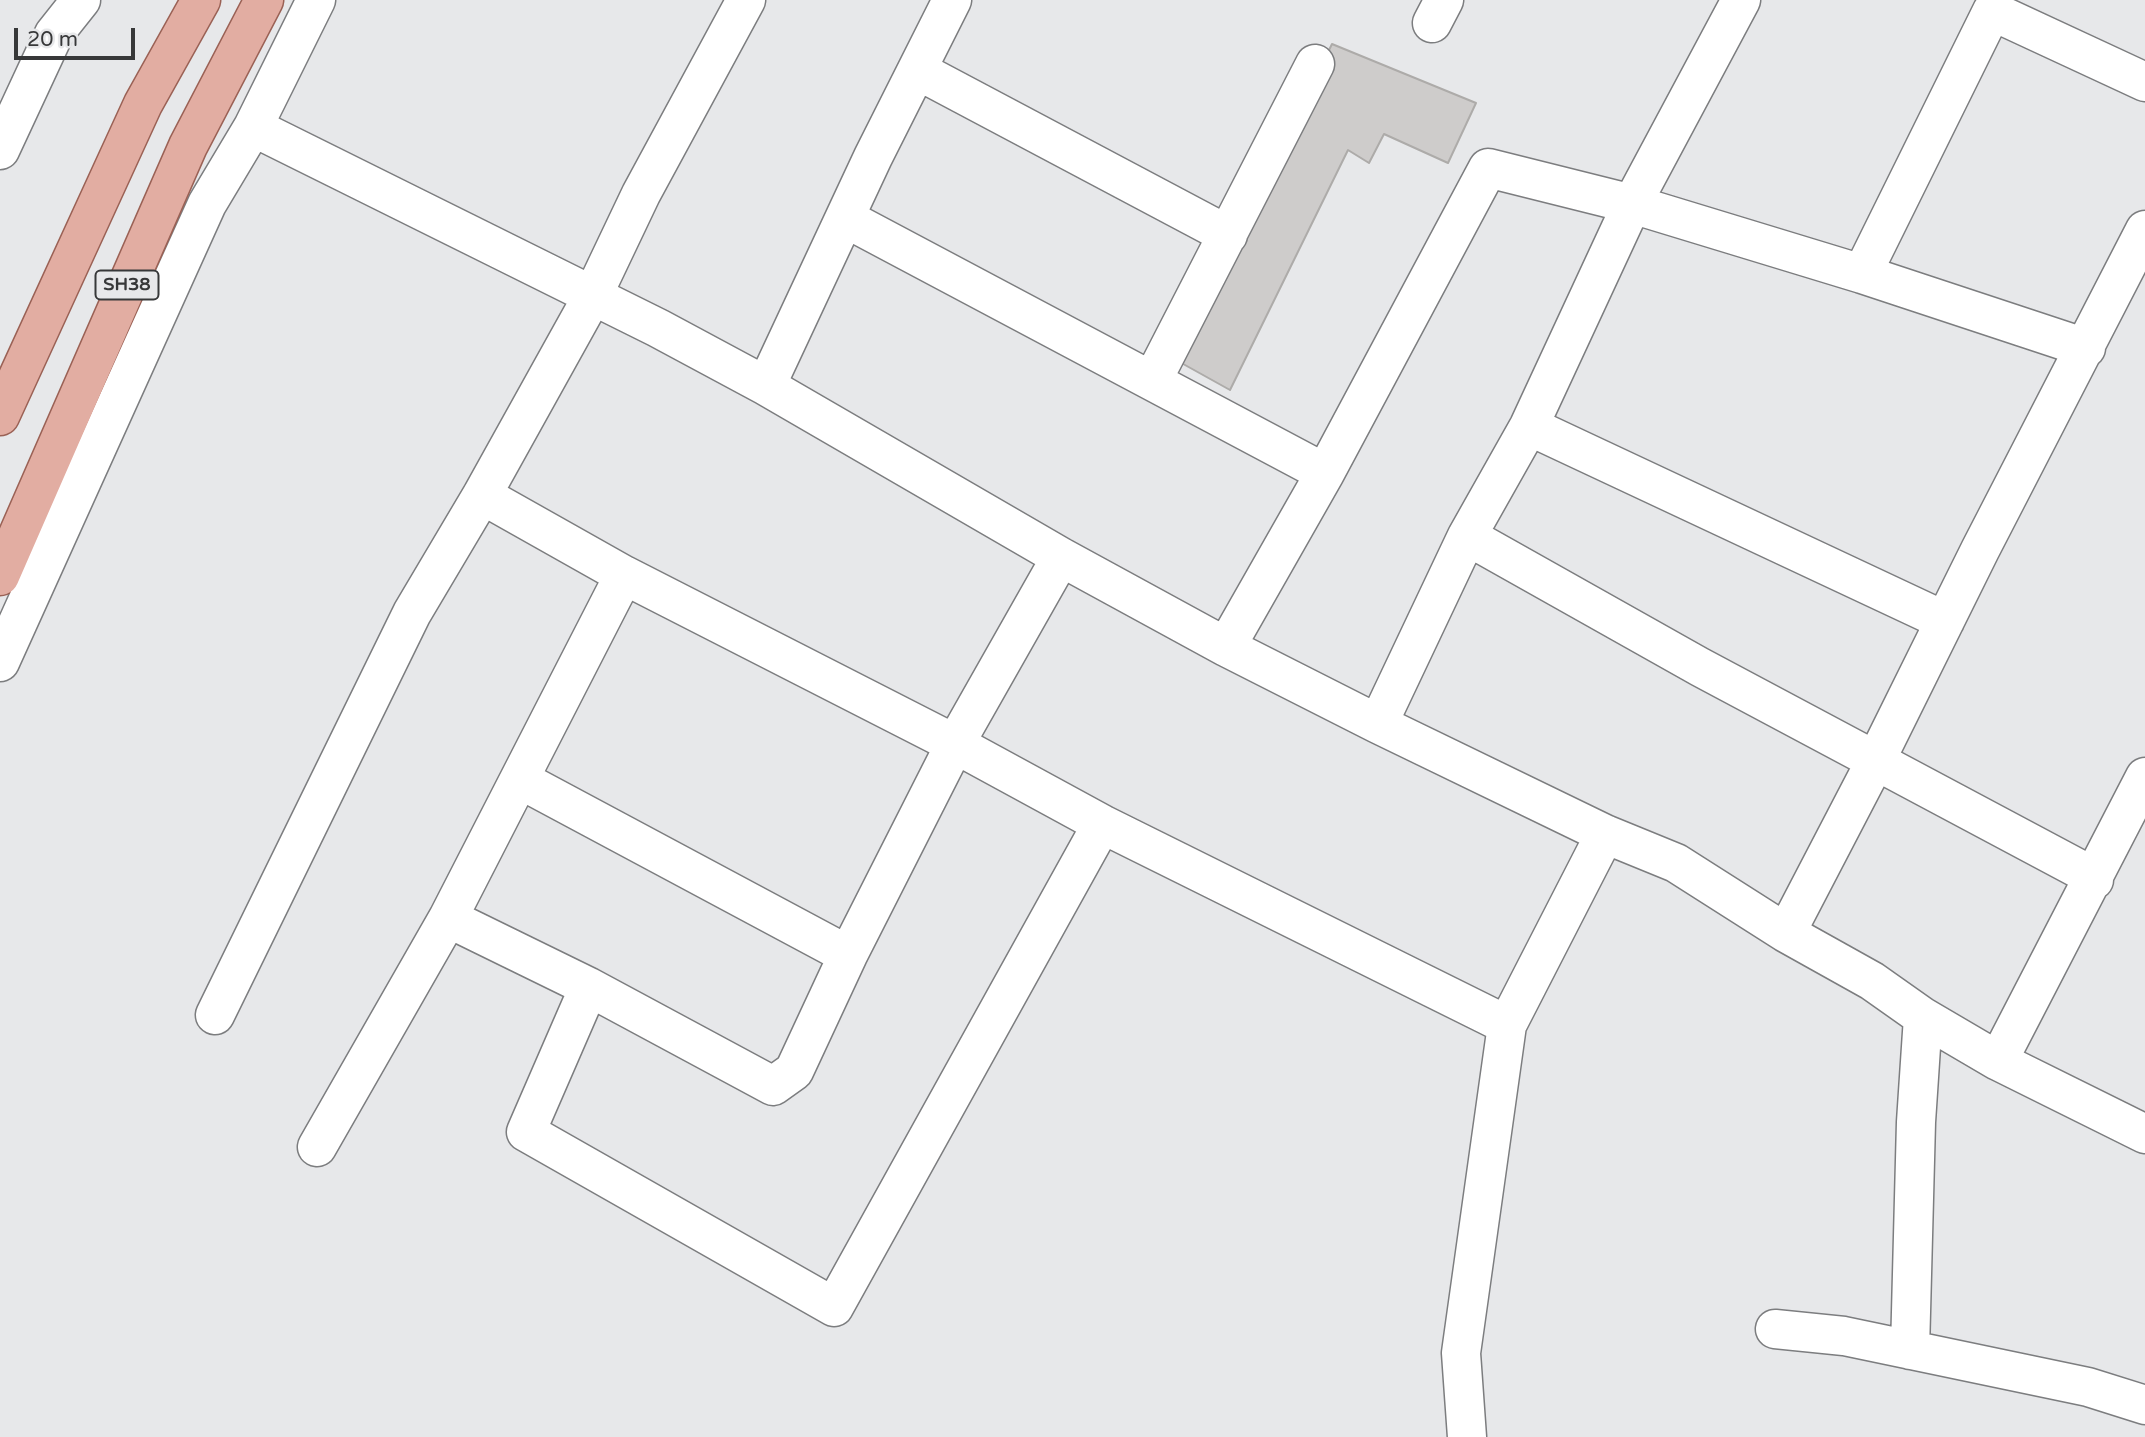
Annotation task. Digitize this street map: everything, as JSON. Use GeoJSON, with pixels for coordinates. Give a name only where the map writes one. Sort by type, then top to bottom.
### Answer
{"type":"FeatureCollection","features":[{"type":"Feature","properties":{"kind":"main road","name":"SH38"},"geometry":{"type":"LineString","coordinates":[[0,416],[143,103],[201,0]]}},
{"type":"Feature","properties":{"kind":"main road","name":"SH38"},"geometry":{"type":"LineString","coordinates":[[0,576],[188,146],[264,0]]}},
{"type":"Feature","properties":{"kind":"main road"},"geometry":{"type":"LineString","coordinates":[[143,103],[188,146]]}},
{"type":"Feature","properties":{"kind":"street"},"geometry":{"type":"LineString","coordinates":[[0,150],[54,34],[81,0]]}},
{"type":"Feature","properties":{"kind":"street"},"geometry":{"type":"LineString","coordinates":[[0,662],[207,205],[253,127],[316,0]]}},
{"type":"Feature","properties":{"kind":"street"},"geometry":{"type":"LineString","coordinates":[[215,1015],[412,613],[482,495],[592,297],[641,194],[746,0]]}},
{"type":"Feature","properties":{"kind":"street"},"geometry":{"type":"LineString","coordinates":[[766,386],[952,0]]}},
{"type":"Feature","properties":{"kind":"street"},"geometry":{"type":"LineString","coordinates":[[1378,724],[1467,536],[1529,426],[1632,204],[1741,0]]}},
{"type":"Feature","properties":{"kind":"street"},"geometry":{"type":"LineString","coordinates":[[1862,274],[1995,5],[2145,82]]}},
{"type":"Feature","properties":{"kind":"street"},"geometry":{"type":"LineString","coordinates":[[1152,381],[1315,64]]}},
{"type":"Feature","properties":{"kind":"street"},"geometry":{"type":"LineString","coordinates":[[917,70],[1228,235]]}},
{"type":"Feature","properties":{"kind":"street"},"geometry":{"type":"LineString","coordinates":[[253,127],[658,328],[766,386],[1061,557],[1226,647],[1605,834],[1676,863],[1786,933],[1872,981],[1923,1017],[1998,1061],[2145,1134]]}},
{"type":"Feature","properties":{"kind":"street"},"geometry":{"type":"LineString","coordinates":[[1226,647],[1325,473],[1488,169],[1632,204],[1862,274],[2086,348]]}},
{"type":"Feature","properties":{"kind":"street"},"geometry":{"type":"LineString","coordinates":[[845,218],[1325,473]]}},
{"type":"Feature","properties":{"kind":"street"},"geometry":{"type":"LineString","coordinates":[[1786,933],[2145,230]]}},
{"type":"Feature","properties":{"kind":"street"},"geometry":{"type":"LineString","coordinates":[[1529,426],[1945,621]]}},
{"type":"Feature","properties":{"kind":"street"},"geometry":{"type":"LineString","coordinates":[[482,495],[624,575],[956,744],[1102,824],[1507,1025]]}},
{"type":"Feature","properties":{"kind":"street"},"geometry":{"type":"LineString","coordinates":[[1467,536],[1700,667],[2094,878]]}},
{"type":"Feature","properties":{"kind":"street"},"geometry":{"type":"LineString","coordinates":[[448,918],[589,987],[773,1086],[794,1071],[848,956],[956,744],[1061,557]]}},
{"type":"Feature","properties":{"kind":"street"},"geometry":{"type":"LineString","coordinates":[[317,1147],[448,918],[624,575]]}},
{"type":"Feature","properties":{"kind":"street"},"geometry":{"type":"LineString","coordinates":[[1998,1061],[2145,777]]}},
{"type":"Feature","properties":{"kind":"street"},"geometry":{"type":"LineString","coordinates":[[520,780],[848,956]]}},
{"type":"Feature","properties":{"kind":"street"},"geometry":{"type":"LineString","coordinates":[[589,987],[526,1132],[834,1307],[1102,824]]}},
{"type":"Feature","properties":{"kind":"street"},"geometry":{"type":"LineString","coordinates":[[1467,1437],[1461,1353],[1507,1025],[1605,834]]}},
{"type":"Feature","properties":{"kind":"street"},"geometry":{"type":"LineString","coordinates":[[1910,1350],[1916,1122],[1923,1017]]}},
{"type":"Feature","properties":{"kind":"street"},"geometry":{"type":"LineString","coordinates":[[1775,1329],[1844,1336],[2088,1387],[2145,1405]]}},
{"type":"Feature","properties":{"kind":"building"},"geometry":{"type":"Polygon","coordinates":[[[1332,44],[1476,103],[1448,163],[1384,134],[1369,163],[1348,150],[1230,390],[1176,360],[1332,44]]]}}]}
